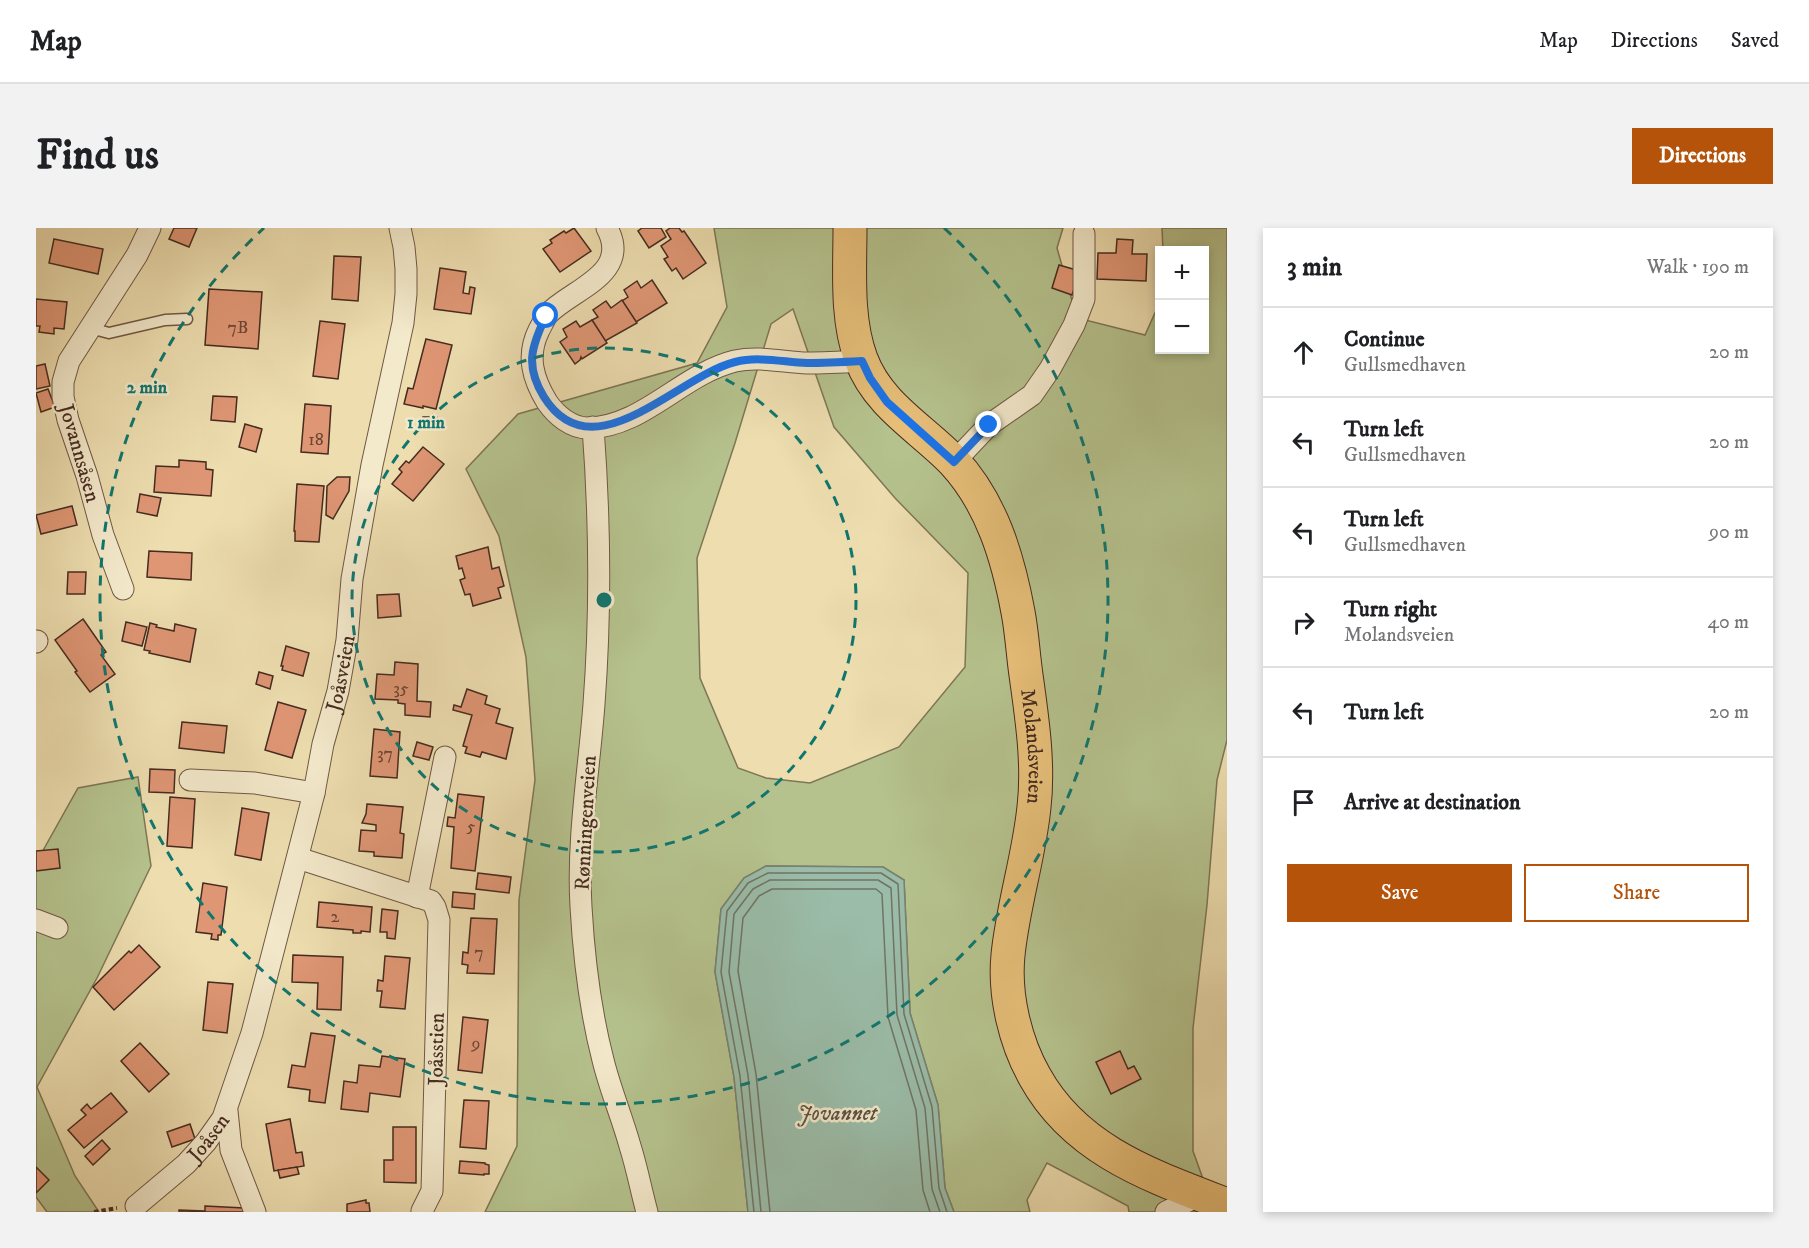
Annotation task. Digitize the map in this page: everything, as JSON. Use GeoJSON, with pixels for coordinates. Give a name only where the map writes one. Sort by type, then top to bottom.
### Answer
{"type":"FeatureCollection","features":[{"type":"Feature","properties":{"kind":"main road","name":"Molandsveien"},"geometry":{"type":"LineString","coordinates":[[850,228],[852,309],[856,344],[862,361],[870,378],[887,402],[954,462],[982,500],[1003,547],[1018,612],[1031,712],[1035,772],[1034,808],[1008,955],[1008,988],[1020,1044],[1035,1077],[1046,1094],[1085,1137],[1121,1161],[1227,1204]]}},
{"type":"Feature","properties":{"kind":"street","name":"Jovannsåsen"},"geometry":{"type":"LineString","coordinates":[[123,589],[103,535],[87,476],[68,420],[63,397],[63,382],[69,361],[137,255],[150,228]]}},
{"type":"Feature","properties":{"kind":"street","name":"Joåsveien"},"geometry":{"type":"LineString","coordinates":[[227,1111],[252,1033],[298,858],[314,794],[323,744],[338,691],[347,640],[352,579],[372,465],[403,323],[406,269],[400,228]]}},
{"type":"Feature","properties":{"kind":"street"},"geometry":{"type":"LineString","coordinates":[[607,228],[611,236],[613,254],[610,262],[599,278],[546,316],[534,340],[531,363],[536,385],[553,412],[570,423],[584,428],[604,427],[626,420],[702,374],[735,362],[762,359],[808,363],[862,361]]}},
{"type":"Feature","properties":{"kind":"street"},"geometry":{"type":"LineString","coordinates":[[954,462],[989,425],[1032,395],[1050,369],[1074,325],[1084,299],[1084,234]]}},
{"type":"Feature","properties":{"kind":"street","name":"Rønningenveien"},"geometry":{"type":"LineString","coordinates":[[593,427],[597,477],[600,614],[583,816],[581,904],[587,980],[595,1027],[603,1062],[631,1147],[646,1212]]}},
{"type":"Feature","properties":{"kind":"street"},"geometry":{"type":"LineString","coordinates":[[417,897],[445,757]]}},
{"type":"Feature","properties":{"kind":"street"},"geometry":{"type":"LineString","coordinates":[[190,780],[255,783],[314,794]]}},
{"type":"Feature","properties":{"kind":"street","name":"Joåsstien"},"geometry":{"type":"LineString","coordinates":[[298,858],[431,901],[435,907],[439,920],[432,1191],[422,1211]]}},
{"type":"Feature","properties":{"kind":"street"},"geometry":{"type":"LineString","coordinates":[[36,920],[57,928]]}},
{"type":"Feature","properties":{"kind":"street","name":"Joåsen"},"geometry":{"type":"LineString","coordinates":[[136,1206],[186,1164],[206,1142],[227,1111]]}},
{"type":"Feature","properties":{"kind":"street","name":"Joåsen"},"geometry":{"type":"LineString","coordinates":[[227,1111],[231,1150],[255,1212]]}},
{"type":"Feature","properties":{"kind":"street"},"geometry":{"type":"LineString","coordinates":[[1166,1212],[1188,1201],[1193,1192]]}},
{"type":"Feature","properties":{"kind":"lane"},"geometry":{"type":"LineString","coordinates":[[90,328],[109,333],[149,323],[187,319]]}},
{"type":"Feature","properties":{"kind":"green space"},"geometry":{"type":"Polygon","coordinates":[[[714,228],[1063,228],[1057,248],[1077,318],[1145,335],[1155,313],[1155,354],[1209,354],[1209,246],[1163,246],[1162,228],[1227,228],[1227,740],[1217,780],[1207,905],[1193,1028],[1193,1151],[1207,1190],[1227,1212],[1129,1212],[1128,1206],[1047,1163],[1027,1200],[1030,1212],[954,1212],[945,1188],[938,1105],[910,1013],[904,880],[883,867],[766,866],[744,878],[721,909],[715,972],[734,1077],[748,1212],[485,1212],[517,1146],[519,900],[535,780],[526,657],[499,536],[466,469],[518,414],[697,363],[727,307],[714,228]],[[793,309],[771,324],[697,558],[700,678],[738,768],[766,778],[810,783],[899,747],[965,667],[968,573],[895,498],[834,427],[793,309]]]}},
{"type":"Feature","properties":{"kind":"green space"},"geometry":{"type":"Polygon","coordinates":[[[138,777],[151,866],[97,978],[37,1087],[75,1176],[99,1212],[47,1212],[36,1197],[36,863],[78,788],[138,777]]]}},
{"type":"Feature","properties":{"kind":"water","name":"Jovannet"},"geometry":{"type":"Polygon","coordinates":[[[766,866],[883,867],[904,880],[910,1013],[938,1105],[945,1188],[954,1212],[748,1212],[734,1077],[715,972],[721,909],[744,878],[766,866]]]}},
{"type":"Feature","properties":{"kind":"building"},"geometry":{"type":"Polygon","coordinates":[[[174,228],[197,228],[189,247],[169,239],[174,228]]]}},
{"type":"Feature","properties":{"kind":"building"},"geometry":{"type":"Polygon","coordinates":[[[574,228],[591,251],[560,272],[543,249],[552,243],[550,240],[574,228]]]}},
{"type":"Feature","properties":{"kind":"building"},"geometry":{"type":"Polygon","coordinates":[[[642,228],[661,228],[666,237],[649,248],[638,231],[642,228]]]}},
{"type":"Feature","properties":{"kind":"building"},"geometry":{"type":"Polygon","coordinates":[[[670,228],[679,228],[682,232],[684,231],[706,263],[683,279],[676,268],[672,271],[664,259],[668,257],[661,246],[671,239],[666,231],[670,228]]]}},
{"type":"Feature","properties":{"kind":"building"},"geometry":{"type":"Polygon","coordinates":[[[54,239],[103,249],[98,274],[49,263],[54,239]]]}},
{"type":"Feature","properties":{"kind":"building"},"geometry":{"type":"Polygon","coordinates":[[[1117,239],[1133,240],[1132,254],[1147,254],[1146,281],[1097,279],[1098,253],[1116,253],[1117,239]]]}},
{"type":"Feature","properties":{"kind":"building"},"geometry":{"type":"Polygon","coordinates":[[[334,256],[361,257],[358,301],[332,299],[334,256]]]}},
{"type":"Feature","properties":{"kind":"building"},"geometry":{"type":"Polygon","coordinates":[[[1059,265],[1080,271],[1072,295],[1052,288],[1059,265]]]}},
{"type":"Feature","properties":{"kind":"building"},"geometry":{"type":"Polygon","coordinates":[[[440,268],[466,272],[463,293],[469,294],[470,287],[475,288],[471,314],[434,309],[440,268]]]}},
{"type":"Feature","properties":{"kind":"building"},"geometry":{"type":"Polygon","coordinates":[[[652,280],[667,303],[636,322],[622,301],[628,297],[624,290],[637,281],[641,288],[652,280]]]}},
{"type":"Feature","properties":{"kind":"building"},"geometry":{"type":"Polygon","coordinates":[[[209,289],[262,292],[258,349],[205,345],[209,289]]]}},
{"type":"Feature","properties":{"kind":"building"},"geometry":{"type":"Polygon","coordinates":[[[36,299],[67,302],[64,329],[54,328],[54,334],[39,332],[40,326],[36,326],[36,299]]]}},
{"type":"Feature","properties":{"kind":"building"},"geometry":{"type":"Polygon","coordinates":[[[622,300],[637,323],[605,341],[592,320],[598,317],[593,310],[606,301],[611,308],[622,300]]]}},
{"type":"Feature","properties":{"kind":"building"},"geometry":{"type":"Polygon","coordinates":[[[592,320],[607,343],[582,359],[581,357],[575,364],[560,342],[567,337],[563,329],[576,321],[580,327],[592,320]]]}},
{"type":"Feature","properties":{"kind":"building"},"geometry":{"type":"Polygon","coordinates":[[[320,321],[345,324],[338,379],[313,376],[320,321]]]}},
{"type":"Feature","properties":{"kind":"building"},"geometry":{"type":"Polygon","coordinates":[[[426,339],[452,345],[436,409],[404,404],[408,388],[413,389],[426,339]]]}},
{"type":"Feature","properties":{"kind":"building"},"geometry":{"type":"Polygon","coordinates":[[[45,364],[50,386],[36,389],[36,366],[45,364]]]}},
{"type":"Feature","properties":{"kind":"building"},"geometry":{"type":"Polygon","coordinates":[[[48,389],[55,407],[41,412],[36,393],[48,389]]]}},
{"type":"Feature","properties":{"kind":"building"},"geometry":{"type":"Polygon","coordinates":[[[213,396],[237,397],[235,422],[211,420],[213,396]]]}},
{"type":"Feature","properties":{"kind":"building"},"geometry":{"type":"Polygon","coordinates":[[[305,404],[331,406],[328,454],[301,452],[305,404]]]}},
{"type":"Feature","properties":{"kind":"building"},"geometry":{"type":"Polygon","coordinates":[[[423,417],[437,417],[437,427],[423,426],[423,417]]]}},
{"type":"Feature","properties":{"kind":"building"},"geometry":{"type":"Polygon","coordinates":[[[245,424],[262,429],[256,452],[239,447],[245,424]]]}},
{"type":"Feature","properties":{"kind":"building"},"geometry":{"type":"Polygon","coordinates":[[[423,447],[444,464],[413,501],[392,484],[402,472],[399,469],[406,461],[409,463],[423,447]]]}},
{"type":"Feature","properties":{"kind":"building"},"geometry":{"type":"Polygon","coordinates":[[[179,460],[206,462],[206,469],[213,470],[211,496],[154,492],[156,466],[179,467],[179,460]]]}},
{"type":"Feature","properties":{"kind":"building"},"geometry":{"type":"Polygon","coordinates":[[[337,477],[350,477],[349,491],[333,519],[326,515],[327,486],[337,477]]]}},
{"type":"Feature","properties":{"kind":"building"},"geometry":{"type":"Polygon","coordinates":[[[297,484],[324,486],[319,542],[295,541],[297,484]]]}},
{"type":"Feature","properties":{"kind":"building"},"geometry":{"type":"Polygon","coordinates":[[[140,494],[161,498],[157,516],[137,512],[140,494]]]}},
{"type":"Feature","properties":{"kind":"building"},"geometry":{"type":"Polygon","coordinates":[[[72,506],[77,525],[41,534],[36,515],[72,506]]]}},
{"type":"Feature","properties":{"kind":"building"},"geometry":{"type":"Polygon","coordinates":[[[488,547],[492,569],[499,567],[504,586],[498,588],[501,598],[473,606],[470,594],[465,595],[460,580],[465,578],[462,568],[459,569],[456,556],[488,547]]]}},
{"type":"Feature","properties":{"kind":"building"},"geometry":{"type":"Polygon","coordinates":[[[149,551],[192,553],[191,580],[147,577],[149,551]]]}},
{"type":"Feature","properties":{"kind":"building"},"geometry":{"type":"Polygon","coordinates":[[[68,572],[86,572],[85,594],[67,594],[68,572]]]}},
{"type":"Feature","properties":{"kind":"building"},"geometry":{"type":"Polygon","coordinates":[[[399,594],[401,616],[378,618],[377,595],[399,594]]]}},
{"type":"Feature","properties":{"kind":"building"},"geometry":{"type":"Polygon","coordinates":[[[83,619],[106,652],[101,655],[115,674],[90,692],[55,640],[83,619]]]}},
{"type":"Feature","properties":{"kind":"building"},"geometry":{"type":"Polygon","coordinates":[[[126,622],[147,627],[142,646],[122,641],[126,622]]]}},
{"type":"Feature","properties":{"kind":"building"},"geometry":{"type":"Polygon","coordinates":[[[150,623],[157,625],[156,627],[174,631],[175,624],[196,629],[190,662],[144,650],[150,623]]]}},
{"type":"Feature","properties":{"kind":"building"},"geometry":{"type":"Polygon","coordinates":[[[286,646],[309,653],[303,676],[282,670],[286,646]]]}},
{"type":"Feature","properties":{"kind":"building"},"geometry":{"type":"Polygon","coordinates":[[[395,662],[418,664],[417,701],[431,702],[430,717],[405,715],[405,704],[398,703],[398,700],[375,699],[377,674],[394,675],[395,662]]]}},
{"type":"Feature","properties":{"kind":"building"},"geometry":{"type":"Polygon","coordinates":[[[259,672],[273,676],[270,689],[256,684],[259,672]]]}},
{"type":"Feature","properties":{"kind":"building"},"geometry":{"type":"Polygon","coordinates":[[[467,689],[487,696],[485,704],[500,709],[496,723],[513,728],[506,759],[482,752],[480,757],[465,753],[467,747],[463,746],[472,715],[453,710],[454,705],[461,707],[467,689]]]}},
{"type":"Feature","properties":{"kind":"building"},"geometry":{"type":"Polygon","coordinates":[[[278,702],[306,710],[292,758],[265,750],[278,702]]]}},
{"type":"Feature","properties":{"kind":"building"},"geometry":{"type":"Polygon","coordinates":[[[182,722],[227,726],[224,753],[179,748],[182,722]]]}},
{"type":"Feature","properties":{"kind":"building"},"geometry":{"type":"Polygon","coordinates":[[[374,729],[400,732],[397,778],[370,776],[374,729]]]}},
{"type":"Feature","properties":{"kind":"building"},"geometry":{"type":"Polygon","coordinates":[[[417,742],[433,747],[429,760],[413,756],[417,742]]]}},
{"type":"Feature","properties":{"kind":"building"},"geometry":{"type":"Polygon","coordinates":[[[150,769],[175,770],[174,793],[149,792],[150,769]]]}},
{"type":"Feature","properties":{"kind":"building"},"geometry":{"type":"Polygon","coordinates":[[[458,794],[484,797],[475,871],[451,868],[454,827],[447,826],[448,817],[455,818],[458,794]]]}},
{"type":"Feature","properties":{"kind":"building"},"geometry":{"type":"Polygon","coordinates":[[[170,797],[195,799],[192,848],[167,846],[170,797]]]}},
{"type":"Feature","properties":{"kind":"building"},"geometry":{"type":"Polygon","coordinates":[[[367,804],[403,807],[400,833],[404,834],[402,858],[374,856],[374,852],[359,851],[361,830],[376,831],[376,825],[362,823],[367,804]]]}},
{"type":"Feature","properties":{"kind":"building"},"geometry":{"type":"Polygon","coordinates":[[[242,808],[269,813],[261,860],[235,855],[242,808]]]}},
{"type":"Feature","properties":{"kind":"building"},"geometry":{"type":"Polygon","coordinates":[[[58,849],[60,868],[36,871],[36,851],[58,849]]]}},
{"type":"Feature","properties":{"kind":"building"},"geometry":{"type":"Polygon","coordinates":[[[478,873],[511,877],[509,893],[476,889],[478,873]]]}},
{"type":"Feature","properties":{"kind":"building"},"geometry":{"type":"Polygon","coordinates":[[[203,883],[227,887],[221,935],[218,935],[218,940],[211,939],[212,934],[196,932],[203,883]]]}},
{"type":"Feature","properties":{"kind":"building"},"geometry":{"type":"Polygon","coordinates":[[[453,892],[475,894],[474,909],[452,907],[453,892]]]}},
{"type":"Feature","properties":{"kind":"building"},"geometry":{"type":"Polygon","coordinates":[[[319,902],[372,907],[370,932],[353,933],[353,930],[317,927],[319,902]]]}},
{"type":"Feature","properties":{"kind":"building"},"geometry":{"type":"Polygon","coordinates":[[[382,909],[398,911],[395,939],[387,938],[387,932],[380,932],[382,909]]]}},
{"type":"Feature","properties":{"kind":"building"},"geometry":{"type":"Polygon","coordinates":[[[471,918],[497,919],[494,974],[467,973],[468,965],[462,964],[463,952],[468,953],[471,918]]]}},
{"type":"Feature","properties":{"kind":"building"},"geometry":{"type":"Polygon","coordinates":[[[139,945],[160,967],[114,1010],[93,987],[129,951],[131,953],[139,945]]]}},
{"type":"Feature","properties":{"kind":"building"},"geometry":{"type":"Polygon","coordinates":[[[293,955],[343,957],[341,1010],[317,1009],[318,983],[292,982],[293,955]]]}},
{"type":"Feature","properties":{"kind":"building"},"geometry":{"type":"Polygon","coordinates":[[[385,956],[410,958],[405,1009],[380,1007],[382,991],[377,991],[378,980],[383,981],[385,956]]]}},
{"type":"Feature","properties":{"kind":"building"},"geometry":{"type":"Polygon","coordinates":[[[208,982],[233,984],[227,1033],[203,1030],[208,982]]]}},
{"type":"Feature","properties":{"kind":"building"},"geometry":{"type":"Polygon","coordinates":[[[463,1017],[488,1020],[482,1073],[458,1070],[463,1017]]]}},
{"type":"Feature","properties":{"kind":"building"},"geometry":{"type":"Polygon","coordinates":[[[311,1033],[335,1036],[325,1103],[309,1101],[310,1090],[288,1087],[292,1065],[305,1067],[311,1033]]]}},
{"type":"Feature","properties":{"kind":"building"},"geometry":{"type":"Polygon","coordinates":[[[140,1043],[169,1074],[149,1092],[121,1061],[140,1043]]]}},
{"type":"Feature","properties":{"kind":"building"},"geometry":{"type":"Polygon","coordinates":[[[1120,1051],[1128,1069],[1134,1066],[1141,1079],[1111,1094],[1096,1062],[1120,1051]]]}},
{"type":"Feature","properties":{"kind":"building"},"geometry":{"type":"Polygon","coordinates":[[[382,1056],[405,1059],[400,1097],[370,1093],[368,1112],[341,1109],[344,1081],[357,1083],[359,1065],[380,1067],[382,1056]]]}},
{"type":"Feature","properties":{"kind":"building"},"geometry":{"type":"Polygon","coordinates":[[[111,1093],[127,1112],[84,1148],[68,1130],[86,1115],[81,1110],[87,1104],[91,1109],[111,1093]]]}},
{"type":"Feature","properties":{"kind":"building"},"geometry":{"type":"Polygon","coordinates":[[[464,1100],[489,1101],[486,1149],[460,1147],[464,1100]]]}},
{"type":"Feature","properties":{"kind":"building"},"geometry":{"type":"Polygon","coordinates":[[[290,1119],[296,1153],[302,1152],[304,1166],[274,1171],[266,1124],[290,1119]]]}},
{"type":"Feature","properties":{"kind":"building"},"geometry":{"type":"Polygon","coordinates":[[[190,1124],[195,1139],[172,1147],[167,1132],[190,1124]]]}},
{"type":"Feature","properties":{"kind":"building"},"geometry":{"type":"Polygon","coordinates":[[[393,1127],[416,1127],[416,1183],[384,1182],[384,1160],[393,1160],[393,1127]]]}},
{"type":"Feature","properties":{"kind":"building"},"geometry":{"type":"Polygon","coordinates":[[[102,1140],[110,1149],[93,1165],[85,1156],[102,1140]]]}},
{"type":"Feature","properties":{"kind":"building"},"geometry":{"type":"Polygon","coordinates":[[[460,1161],[485,1163],[489,1165],[489,1174],[459,1173],[460,1161]]]}},
{"type":"Feature","properties":{"kind":"building"},"geometry":{"type":"Polygon","coordinates":[[[36,1167],[49,1180],[36,1193],[36,1167]]]}},
{"type":"Feature","properties":{"kind":"building"},"geometry":{"type":"Polygon","coordinates":[[[297,1167],[299,1174],[280,1178],[278,1170],[297,1167]]]}},
{"type":"Feature","properties":{"kind":"building"},"geometry":{"type":"Polygon","coordinates":[[[366,1200],[366,1203],[369,1203],[370,1212],[347,1212],[347,1204],[366,1200]]]}},
{"type":"Feature","properties":{"kind":"building"},"geometry":{"type":"Polygon","coordinates":[[[205,1206],[244,1208],[244,1212],[179,1212],[179,1210],[205,1211],[205,1206]]]}},
{"type":"Feature","properties":{"kind":"route"},"geometry":{"type":"LineString","coordinates":[[546,316],[534,340],[531,363],[536,385],[553,412],[570,423],[584,428],[604,427],[626,420],[702,374],[735,362],[762,359],[808,363],[862,361],[870,378],[887,402],[954,462],[989,425]]}}]}
